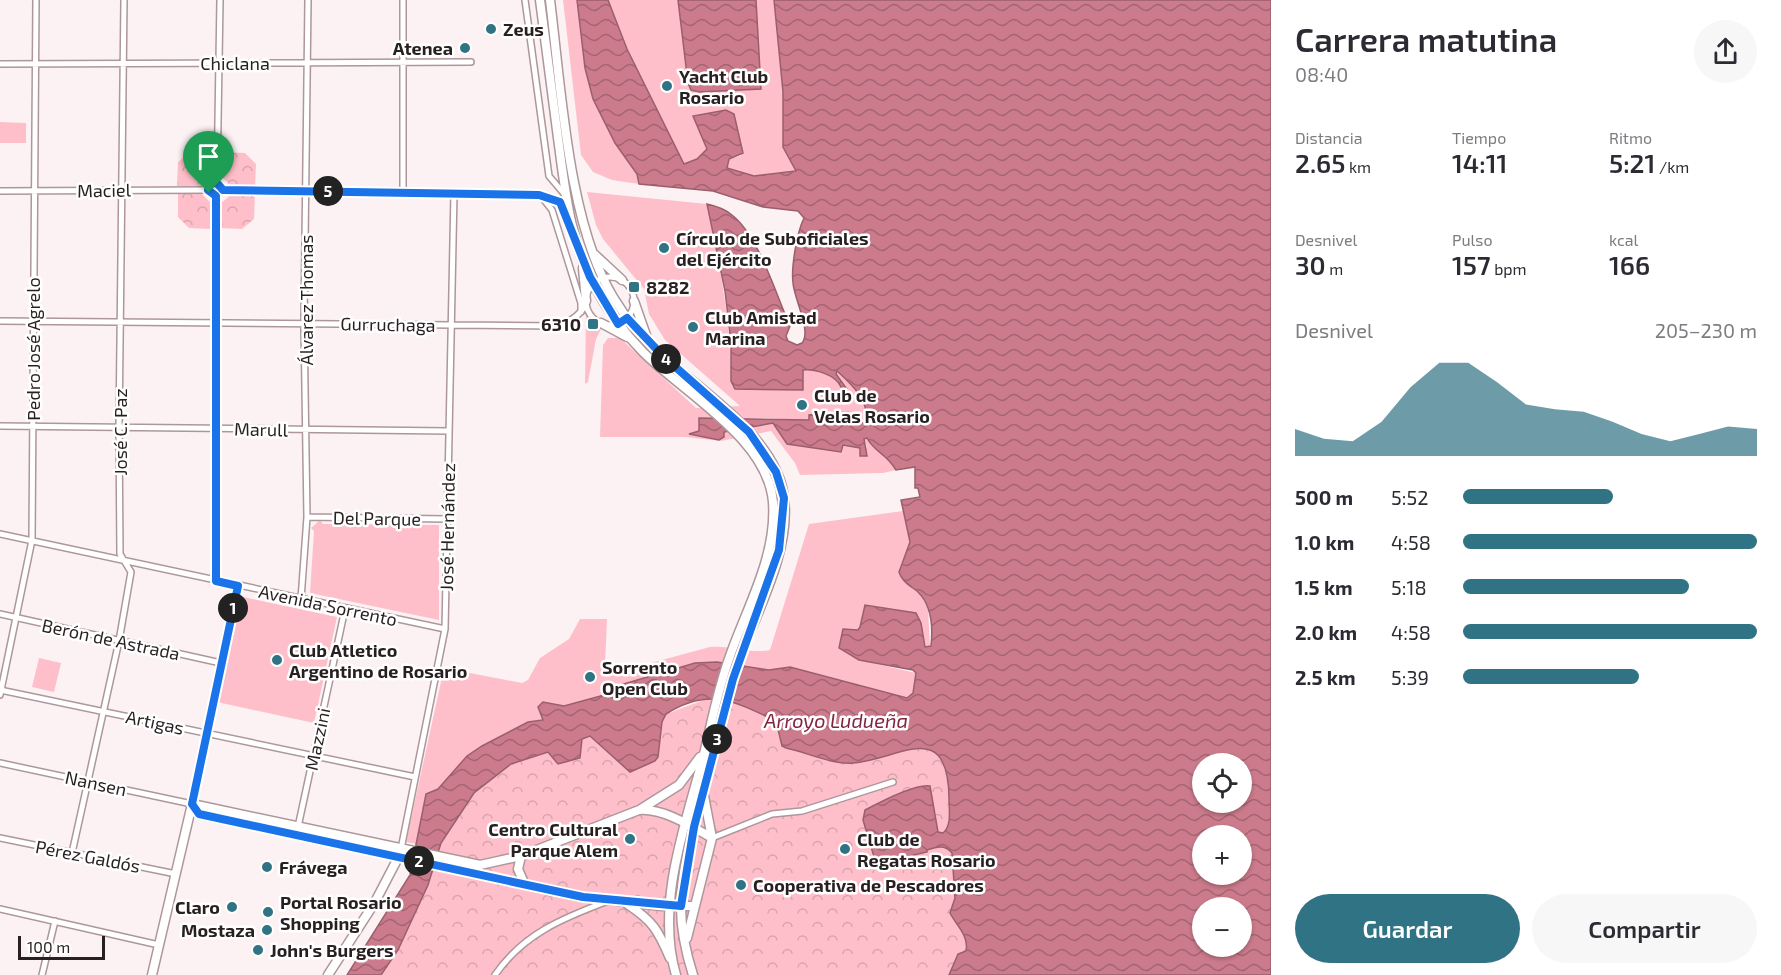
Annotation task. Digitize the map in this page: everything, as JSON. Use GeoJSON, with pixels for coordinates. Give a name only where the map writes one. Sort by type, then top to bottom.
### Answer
{"type":"FeatureCollection","features":[{"type":"Feature","properties":{"kind":"main road"},"geometry":{"type":"LineString","coordinates":[[540,0],[565,195],[582,261],[593,284],[630,339],[735,433],[755,456],[771,489],[773,510],[769,542],[754,598],[736,638],[711,720],[690,826],[681,906],[685,948],[693,975]]}},
{"type":"Feature","properties":{"kind":"main road"},"geometry":{"type":"LineString","coordinates":[[549,0],[575,184],[603,278],[627,318],[648,342],[749,432],[767,456],[782,488],[784,509],[781,543],[746,642],[721,723],[703,794],[674,873],[670,938],[675,971]]}},
{"type":"Feature","properties":{"kind":"main road"},"geometry":{"type":"LineString","coordinates":[[594,254],[622,280]]}},
{"type":"Feature","properties":{"kind":"main road"},"geometry":{"type":"LineString","coordinates":[[582,261],[585,305]]}},
{"type":"Feature","properties":{"kind":"main road"},"geometry":{"type":"LineString","coordinates":[[634,301],[648,342]]}},
{"type":"Feature","properties":{"kind":"main road"},"geometry":{"type":"LineString","coordinates":[[601,323],[630,339]]}},
{"type":"Feature","properties":{"kind":"main road"},"geometry":{"type":"LineString","coordinates":[[456,865],[480,865],[525,854],[639,810],[679,785],[705,749]]}},
{"type":"Feature","properties":{"kind":"main road"},"geometry":{"type":"LineString","coordinates":[[685,948],[712,838],[703,794]]}},
{"type":"Feature","properties":{"kind":"main road"},"geometry":{"type":"LineString","coordinates":[[152,975],[192,804],[297,831],[404,853],[608,901],[695,906]]}},
{"type":"Feature","properties":{"kind":"main road"},"geometry":{"type":"LineString","coordinates":[[639,810],[653,811],[712,838]]}},
{"type":"Feature","properties":{"kind":"main road"},"geometry":{"type":"LineString","coordinates":[[328,975],[404,853]]}},
{"type":"Feature","properties":{"kind":"main road"},"geometry":{"type":"LineString","coordinates":[[524,883],[518,869],[525,854]]}},
{"type":"Feature","properties":{"kind":"main road"},"geometry":{"type":"LineString","coordinates":[[624,902],[649,919],[657,929],[675,971]]}},
{"type":"Feature","properties":{"kind":"street","name":"Pedro José Agrelo"},"geometry":{"type":"LineString","coordinates":[[0,691],[18,618],[32,540],[36,0]]}},
{"type":"Feature","properties":{"kind":"street","name":"José C. Paz"},"geometry":{"type":"LineString","coordinates":[[72,853],[119,640],[131,572],[123,561],[119,428],[124,0]]}},
{"type":"Feature","properties":{"kind":"street"},"geometry":{"type":"LineString","coordinates":[[220,0],[216,182],[223,190]]}},
{"type":"Feature","properties":{"kind":"street","name":"Álvarez Thomas"},"geometry":{"type":"LineString","coordinates":[[301,599],[307,517],[304,324],[308,0]]}},
{"type":"Feature","properties":{"kind":"street"},"geometry":{"type":"LineString","coordinates":[[403,0],[403,191]]}},
{"type":"Feature","properties":{"kind":"street"},"geometry":{"type":"LineString","coordinates":[[525,0],[549,176],[565,195]]}},
{"type":"Feature","properties":{"kind":"street","name":"Chiclana"},"geometry":{"type":"LineString","coordinates":[[0,64],[471,62]]}},
{"type":"Feature","properties":{"kind":"street"},"geometry":{"type":"LineString","coordinates":[[216,182],[209,185],[208,190],[216,196]]}},
{"type":"Feature","properties":{"kind":"street","name":"Maciel"},"geometry":{"type":"LineString","coordinates":[[0,191],[208,190]]}},
{"type":"Feature","properties":{"kind":"street"},"geometry":{"type":"LineString","coordinates":[[216,581],[216,196],[223,190],[403,191],[539,195],[560,202],[566,221],[572,227]]}},
{"type":"Feature","properties":{"kind":"street","name":"José Hernández"},"geometry":{"type":"LineString","coordinates":[[404,853],[415,777],[445,629],[454,193]]}},
{"type":"Feature","properties":{"kind":"street"},"geometry":{"type":"LineString","coordinates":[[539,195],[550,204],[585,305],[601,323],[618,324],[627,318],[634,301],[630,287],[622,280],[603,278],[593,284]]}},
{"type":"Feature","properties":{"kind":"street","name":"Gurruchaga"},"geometry":{"type":"LineString","coordinates":[[0,321],[555,326],[565,324],[581,314],[593,284]]}},
{"type":"Feature","properties":{"kind":"street","name":"Marull"},"geometry":{"type":"LineString","coordinates":[[0,426],[449,431]]}},
{"type":"Feature","properties":{"kind":"street","name":"Del Parque"},"geometry":{"type":"LineString","coordinates":[[307,517],[447,519]]}},
{"type":"Feature","properties":{"kind":"street","name":"Avenida Sorrento"},"geometry":{"type":"LineString","coordinates":[[0,534],[445,629]]}},
{"type":"Feature","properties":{"kind":"street"},"geometry":{"type":"LineString","coordinates":[[192,804],[238,586]]}},
{"type":"Feature","properties":{"kind":"street","name":"Mazzini"},"geometry":{"type":"LineString","coordinates":[[297,831],[345,609]]}},
{"type":"Feature","properties":{"kind":"street","name":"Berón de Astrada"},"geometry":{"type":"LineString","coordinates":[[0,614],[221,663]]}},
{"type":"Feature","properties":{"kind":"street","name":"Artigas"},"geometry":{"type":"LineString","coordinates":[[0,691],[415,777]]}},
{"type":"Feature","properties":{"kind":"street","name":"Nansen"},"geometry":{"type":"LineString","coordinates":[[0,763],[192,804]]}},
{"type":"Feature","properties":{"kind":"street"},"geometry":{"type":"LineString","coordinates":[[712,838],[772,814],[802,811],[893,782]]}},
{"type":"Feature","properties":{"kind":"street","name":"Pérez Galdós"},"geometry":{"type":"LineString","coordinates":[[0,838],[176,874]]}},
{"type":"Feature","properties":{"kind":"street"},"geometry":{"type":"LineString","coordinates":[[495,975],[513,952],[541,930],[608,901]]}},
{"type":"Feature","properties":{"kind":"street"},"geometry":{"type":"LineString","coordinates":[[0,909],[159,945]]}},
{"type":"Feature","properties":{"kind":"street"},"geometry":{"type":"LineString","coordinates":[[42,975],[55,921]]}},
{"type":"Feature","properties":{"kind":"green space"},"geometry":{"type":"Polygon","coordinates":[[[563,0],[577,0],[585,68],[593,99],[615,143],[637,174],[639,184],[612,180],[593,172],[581,155],[563,0]]]}},
{"type":"Feature","properties":{"kind":"green space","name":"Yacht Club Rosario"},"geometry":{"type":"Polygon","coordinates":[[[608,0],[678,0],[688,83],[757,29],[756,0],[774,0],[783,92],[783,146],[797,171],[754,176],[727,168],[729,159],[741,156],[726,110],[693,116],[707,149],[697,159],[684,164],[627,49],[608,0]]]}},
{"type":"Feature","properties":{"kind":"green space"},"geometry":{"type":"Polygon","coordinates":[[[0,122],[26,123],[26,143],[0,143],[0,122]]]}},
{"type":"Feature","properties":{"kind":"green space"},"geometry":{"type":"Polygon","coordinates":[[[190,152],[213,152],[212,177],[200,187],[177,186],[178,162],[190,152]]]}},
{"type":"Feature","properties":{"kind":"green space"},"geometry":{"type":"Polygon","coordinates":[[[222,152],[245,153],[256,164],[255,188],[233,188],[222,177],[222,152]]]}},
{"type":"Feature","properties":{"kind":"green space"},"geometry":{"type":"Polygon","coordinates":[[[587,192],[707,204],[727,314],[731,381],[803,390],[803,369],[826,374],[845,388],[836,374],[837,371],[863,400],[866,415],[865,423],[855,424],[768,418],[699,418],[699,431],[723,432],[773,423],[841,452],[842,445],[867,447],[864,439],[867,438],[889,457],[896,470],[883,473],[800,475],[795,463],[771,431],[721,441],[685,437],[600,437],[603,345],[608,338],[620,338],[696,408],[740,406],[665,340],[649,314],[644,289],[603,239],[596,225],[587,192]]]}},
{"type":"Feature","properties":{"kind":"green space"},"geometry":{"type":"Polygon","coordinates":[[[178,193],[201,193],[212,204],[212,229],[189,228],[178,217],[178,193]]]}},
{"type":"Feature","properties":{"kind":"green space"},"geometry":{"type":"Polygon","coordinates":[[[233,193],[255,194],[254,219],[242,229],[220,228],[220,204],[233,193]]]}},
{"type":"Feature","properties":{"kind":"green space"},"geometry":{"type":"Polygon","coordinates":[[[586,313],[602,327],[596,339],[588,382],[585,384],[586,313]]]}},
{"type":"Feature","properties":{"kind":"green space","name":"Sorrento Open Club"},"geometry":{"type":"Polygon","coordinates":[[[903,511],[910,542],[900,567],[903,580],[919,593],[928,609],[930,646],[925,647],[921,623],[865,605],[859,630],[859,660],[916,673],[913,693],[907,698],[790,668],[769,670],[717,662],[695,663],[621,685],[619,691],[564,706],[543,702],[543,720],[527,722],[482,746],[467,756],[438,789],[426,794],[416,844],[406,842],[444,668],[522,683],[528,680],[540,658],[569,639],[580,619],[607,619],[605,665],[621,671],[710,647],[770,650],[809,524],[903,511]]]}},
{"type":"Feature","properties":{"kind":"green space"},"geometry":{"type":"Polygon","coordinates":[[[320,520],[323,524],[439,525],[439,620],[310,593],[314,531],[311,528],[320,520]]]}},
{"type":"Feature","properties":{"kind":"green space","name":"Club Atletico Argentino de Rosario"},"geometry":{"type":"Polygon","coordinates":[[[243,597],[337,617],[314,723],[217,702],[239,600],[243,597]]]}},
{"type":"Feature","properties":{"kind":"green space"},"geometry":{"type":"Polygon","coordinates":[[[39,658],[61,663],[54,692],[32,687],[39,658]]]}},
{"type":"Feature","properties":{"kind":"green space"},"geometry":{"type":"Polygon","coordinates":[[[712,697],[742,705],[776,721],[780,739],[786,748],[828,760],[853,763],[907,749],[920,748],[931,751],[941,760],[949,789],[950,811],[946,831],[938,833],[927,785],[912,788],[865,810],[864,824],[875,860],[936,847],[946,848],[952,853],[956,898],[953,918],[965,938],[966,951],[958,954],[949,975],[381,975],[398,950],[428,885],[441,843],[474,793],[511,764],[590,736],[658,757],[662,722],[666,714],[712,697]]]}},
{"type":"Feature","properties":{"kind":"water","name":"Arroyo Ludueña"},"geometry":{"type":"Polygon","coordinates":[[[577,0],[608,0],[627,49],[684,164],[697,159],[707,149],[693,116],[726,110],[734,114],[743,153],[729,159],[727,168],[754,176],[796,171],[783,147],[783,92],[774,0],[1271,0],[1271,975],[949,975],[958,954],[966,951],[964,935],[950,913],[955,898],[952,853],[946,848],[937,847],[927,852],[879,863],[875,860],[863,820],[865,810],[880,802],[916,787],[930,786],[938,832],[943,833],[949,822],[949,798],[946,773],[940,758],[930,750],[918,749],[853,763],[828,760],[782,746],[776,721],[734,703],[709,699],[695,701],[666,714],[662,722],[658,757],[655,761],[630,772],[590,736],[582,739],[580,758],[558,764],[548,752],[511,764],[474,793],[441,843],[428,885],[398,950],[381,975],[347,975],[410,875],[426,794],[438,789],[467,756],[482,746],[528,722],[543,720],[538,707],[543,702],[564,706],[619,691],[620,685],[695,663],[717,662],[769,670],[790,667],[907,698],[913,693],[916,673],[913,670],[859,660],[839,648],[843,629],[858,630],[860,627],[865,605],[916,613],[921,623],[925,647],[931,646],[929,610],[923,598],[904,581],[899,572],[910,542],[901,500],[920,497],[918,488],[915,488],[915,467],[896,470],[867,438],[864,439],[867,456],[860,456],[860,448],[843,445],[841,452],[787,444],[773,423],[724,432],[724,437],[719,440],[689,434],[699,431],[699,418],[809,420],[809,415],[848,412],[855,423],[865,423],[863,400],[837,371],[836,374],[846,388],[841,387],[830,376],[808,370],[803,370],[803,390],[735,389],[731,381],[731,343],[725,291],[707,204],[729,213],[742,225],[759,251],[790,326],[786,336],[788,341],[797,345],[805,338],[805,331],[794,290],[793,268],[797,240],[804,218],[798,211],[763,207],[713,191],[639,184],[637,174],[615,143],[593,99],[585,68],[577,0]]]}},
{"type":"Feature","properties":{"kind":"water"},"geometry":{"type":"Polygon","coordinates":[[[678,0],[756,0],[761,89],[699,92],[691,90],[688,83],[678,0]]]}},
{"type":"Feature","properties":{"kind":"place","name":"Zeus"},"geometry":{"type":"Point","coordinates":[491,29]}},
{"type":"Feature","properties":{"kind":"place","name":"Atenea"},"geometry":{"type":"Point","coordinates":[465,48]}},
{"type":"Feature","properties":{"kind":"place","name":"Yacht Club Rosario"},"geometry":{"type":"Point","coordinates":[667,86]}},
{"type":"Feature","properties":{"kind":"place","name":"Círculo de Suboficiales del Ejército"},"geometry":{"type":"Point","coordinates":[664,248]}},
{"type":"Feature","properties":{"kind":"place","name":"8282"},"geometry":{"type":"Point","coordinates":[634,287]}},
{"type":"Feature","properties":{"kind":"place","name":"6310"},"geometry":{"type":"Point","coordinates":[593,324]}},
{"type":"Feature","properties":{"kind":"place","name":"Club Amistad Marina"},"geometry":{"type":"Point","coordinates":[693,327]}},
{"type":"Feature","properties":{"kind":"place","name":"Club de Velas Rosario"},"geometry":{"type":"Point","coordinates":[802,405]}},
{"type":"Feature","properties":{"kind":"place","name":"Club Atletico Argentino de Rosario"},"geometry":{"type":"Point","coordinates":[277,660]}},
{"type":"Feature","properties":{"kind":"place","name":"Sorrento Open Club"},"geometry":{"type":"Point","coordinates":[590,677]}},
{"type":"Feature","properties":{"kind":"place","name":"Centro Cultural Parque Alem"},"geometry":{"type":"Point","coordinates":[630,839]}},
{"type":"Feature","properties":{"kind":"place","name":"Club de Regatas Rosario"},"geometry":{"type":"Point","coordinates":[845,849]}},
{"type":"Feature","properties":{"kind":"place","name":"Frávega"},"geometry":{"type":"Point","coordinates":[267,867]}},
{"type":"Feature","properties":{"kind":"place","name":"Cooperativa de Pescadores"},"geometry":{"type":"Point","coordinates":[741,885]}},
{"type":"Feature","properties":{"kind":"place","name":"Claro"},"geometry":{"type":"Point","coordinates":[232,907]}},
{"type":"Feature","properties":{"kind":"place","name":"Portal Rosario Shopping"},"geometry":{"type":"Point","coordinates":[268,912]}},
{"type":"Feature","properties":{"kind":"place","name":"Mostaza"},"geometry":{"type":"Point","coordinates":[267,930]}},
{"type":"Feature","properties":{"kind":"place","name":"John's Burgers"},"geometry":{"type":"Point","coordinates":[258,950]}},
{"type":"Feature","properties":{"kind":"route"},"geometry":{"type":"LineString","coordinates":[[216,182],[222,186],[223,190],[403,191],[545,195],[553,198],[560,202],[566,221],[572,227],[582,261],[593,284],[618,324],[627,318],[648,342],[741,423],[758,442],[776,472],[782,488],[783,531],[772,574],[737,665],[721,723],[694,827],[683,881],[681,906],[583,897],[199,814],[192,804],[238,586],[216,581],[216,196],[209,193],[209,185],[216,182]]}}]}
